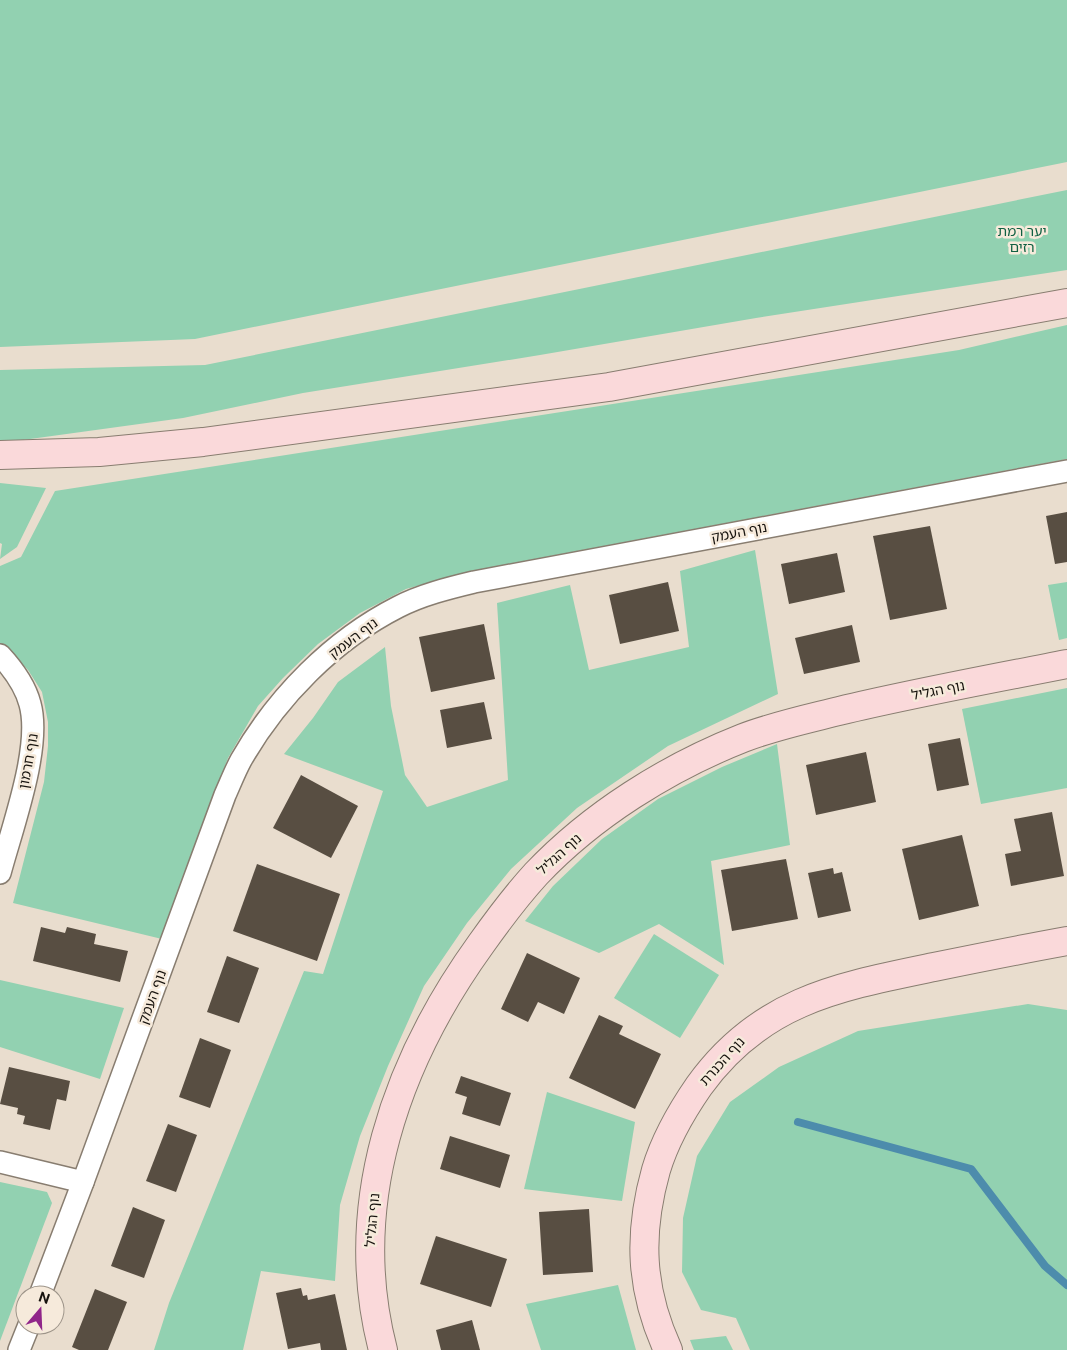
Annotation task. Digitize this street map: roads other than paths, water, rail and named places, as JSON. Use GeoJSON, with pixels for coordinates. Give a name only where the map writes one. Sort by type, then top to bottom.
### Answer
{"type":"FeatureCollection","features":[{"type":"Feature","properties":{"kind":"street"},"geometry":{"type":"LineString","coordinates":[[0,455],[99,452],[202,442],[609,387],[1067,303]]}},
{"type":"Feature","properties":{"kind":"street","name":"נוף העמק"},"geometry":{"type":"LineString","coordinates":[[44,1285],[84,1182],[225,795],[240,761],[284,699],[310,671],[352,636],[398,606],[474,582],[1067,471]]}},
{"type":"Feature","properties":{"kind":"street","name":"נוף חרמון"},"geometry":{"type":"LineString","coordinates":[[0,655],[22,683],[30,703],[34,728],[25,781],[0,873]]}},
{"type":"Feature","properties":{"kind":"street","name":"נוף הגליל"},"geometry":{"type":"LineString","coordinates":[[383,1350],[377,1327],[370,1281],[369,1241],[372,1200],[388,1127],[420,1045],[443,1002],[477,948],[536,874],[594,822],[632,797],[674,771],[745,737],[784,725],[880,701],[1067,664]]}},
{"type":"Feature","properties":{"kind":"street","name":"נוף הכנרת"},"geometry":{"type":"LineString","coordinates":[[668,1350],[655,1316],[647,1282],[643,1252],[649,1194],[660,1157],[688,1102],[701,1083],[729,1050],[749,1032],[773,1017],[804,1001],[834,990],[879,978],[1067,941]]}},
{"type":"Feature","properties":{"kind":"street"},"geometry":{"type":"LineString","coordinates":[[0,1162],[84,1182]]}},
{"type":"Feature","properties":{"kind":"street"},"geometry":{"type":"LineString","coordinates":[[19,1350],[25,1335]]}},
{"type":"Feature","properties":{"kind":"waterway"},"geometry":{"type":"LineString","coordinates":[[798,1122],[971,1169],[1045,1266],[1067,1285]]}},
{"type":"Feature","properties":{"kind":"park label","name":"יער רמת רזים"},"geometry":{"type":"Point","coordinates":[1022,240]}}]}
